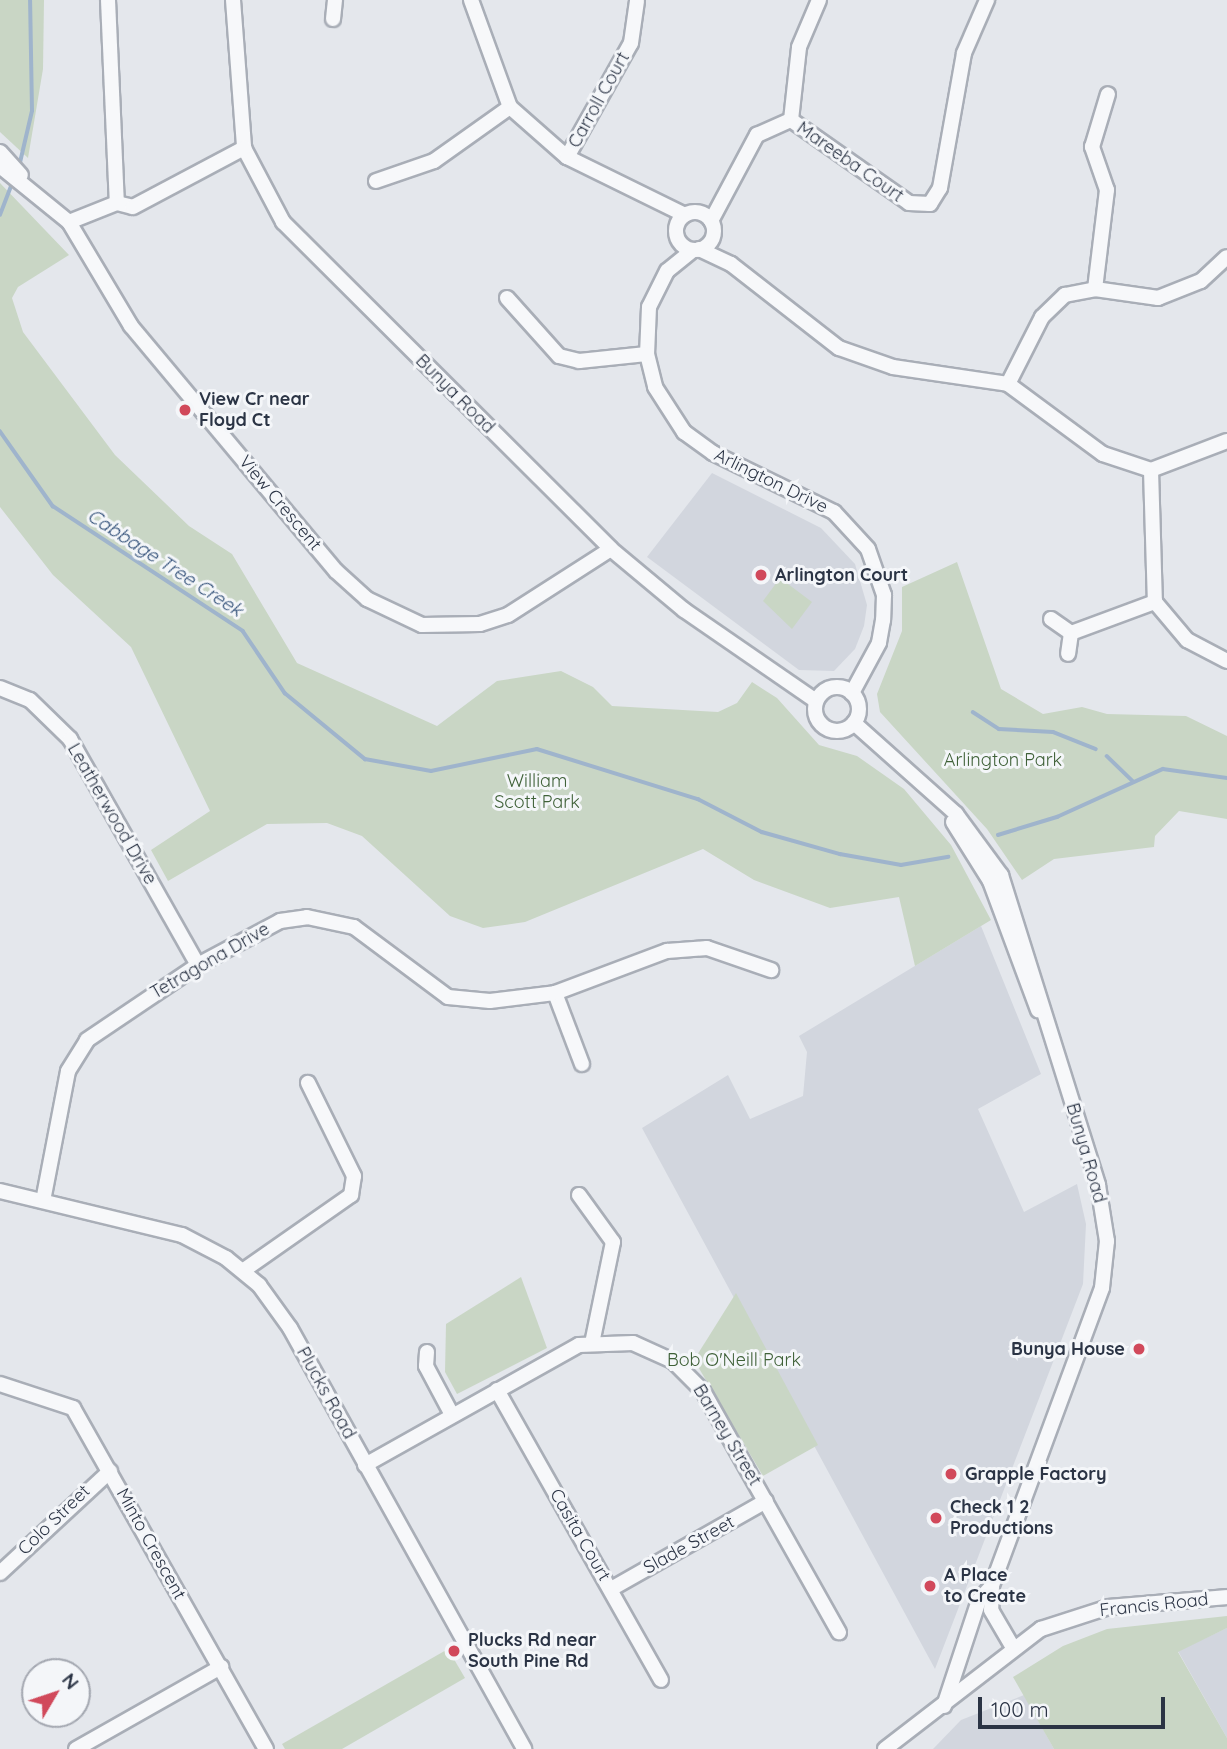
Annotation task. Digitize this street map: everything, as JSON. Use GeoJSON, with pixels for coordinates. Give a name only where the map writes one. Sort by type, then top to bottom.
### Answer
{"type":"FeatureCollection","features":[{"type":"Feature","properties":{"kind":"street"},"geometry":{"type":"LineString","coordinates":[[108,0],[117,203]]}},
{"type":"Feature","properties":{"kind":"street","name":"Bunya Road"},"geometry":{"type":"LineString","coordinates":[[233,0],[244,148],[269,204],[293,234],[611,549],[684,610],[816,702]]}},
{"type":"Feature","properties":{"kind":"street"},"geometry":{"type":"LineString","coordinates":[[333,19],[335,0]]}},
{"type":"Feature","properties":{"kind":"street"},"geometry":{"type":"LineString","coordinates":[[471,0],[510,107],[567,157],[652,202],[708,223],[731,264]]}},
{"type":"Feature","properties":{"kind":"street"},"geometry":{"type":"LineString","coordinates":[[791,120],[799,47],[819,0]]}},
{"type":"Feature","properties":{"kind":"street","name":"Mareeba Court"},"geometry":{"type":"LineString","coordinates":[[696,250],[721,197],[757,135],[791,120],[909,203],[930,204],[940,188],[964,53],[987,0]]}},
{"type":"Feature","properties":{"kind":"street","name":"Carroll Court"},"geometry":{"type":"LineString","coordinates":[[567,157],[631,43],[637,1]]}},
{"type":"Feature","properties":{"kind":"street"},"geometry":{"type":"LineString","coordinates":[[1095,289],[1107,190],[1092,147],[1108,94]]}},
{"type":"Feature","properties":{"kind":"street"},"geometry":{"type":"LineString","coordinates":[[376,181],[434,161],[510,107]]}},
{"type":"Feature","properties":{"kind":"street"},"geometry":{"type":"LineString","coordinates":[[69,222],[117,203],[133,207],[244,148]]}},
{"type":"Feature","properties":{"kind":"street","name":"View Crescent"},"geometry":{"type":"LineString","coordinates":[[2,161],[69,222],[131,326],[336,571],[384,610],[422,625],[480,624],[508,615],[611,549]]}},
{"type":"Feature","properties":{"kind":"street"},"geometry":{"type":"LineString","coordinates":[[652,202],[677,233],[696,250],[731,264],[797,318],[866,360],[1007,384],[1087,446],[1150,470],[1227,441]]}},
{"type":"Feature","properties":{"kind":"street","name":"Arlington Drive"},"geometry":{"type":"LineString","coordinates":[[685,215],[677,233],[667,271],[649,307],[647,354],[655,387],[684,432],[712,453],[834,512],[868,549],[884,595],[883,620],[879,643],[852,693]]}},
{"type":"Feature","properties":{"kind":"street","name":"Arlington Drive"},"geometry":{"type":"LineString","coordinates":[[667,271],[696,250]]}},
{"type":"Feature","properties":{"kind":"street"},"geometry":{"type":"LineString","coordinates":[[1007,384],[1055,301],[1095,289],[1158,298],[1201,281],[1227,257]]}},
{"type":"Feature","properties":{"kind":"street"},"geometry":{"type":"LineString","coordinates":[[507,298],[559,356],[579,361],[647,354]]}},
{"type":"Feature","properties":{"kind":"street"},"geometry":{"type":"LineString","coordinates":[[1150,470],[1154,602],[1186,640],[1227,661]]}},
{"type":"Feature","properties":{"kind":"street"},"geometry":{"type":"LineString","coordinates":[[1071,634],[1154,602]]}},
{"type":"Feature","properties":{"kind":"street"},"geometry":{"type":"LineString","coordinates":[[1051,620],[1071,634]]}},
{"type":"Feature","properties":{"kind":"street"},"geometry":{"type":"LineString","coordinates":[[1069,654],[1071,634]]}},
{"type":"Feature","properties":{"kind":"street","name":"Leatherwood Drive"},"geometry":{"type":"LineString","coordinates":[[0,688],[30,700],[70,739],[198,965]]}},
{"type":"Feature","properties":{"kind":"street"},"geometry":{"type":"LineString","coordinates":[[832,688],[852,693],[859,704],[854,723],[843,731],[823,726],[816,702],[832,688]]}},
{"type":"Feature","properties":{"kind":"street","name":"Bunya Road"},"geometry":{"type":"LineString","coordinates":[[854,723],[928,792],[956,814],[1001,875],[1098,1185],[1106,1265],[992,1586],[991,1610],[1012,1646]]}},
{"type":"Feature","properties":{"kind":"street","name":"Tetragona Drive"},"geometry":{"type":"LineString","coordinates":[[43,1201],[68,1071],[87,1040],[198,965],[263,928],[307,917],[355,927],[407,973],[448,997],[490,1002],[555,993],[667,951],[707,948],[771,970]]}},
{"type":"Feature","properties":{"kind":"street"},"geometry":{"type":"LineString","coordinates":[[555,993],[582,1064]]}},
{"type":"Feature","properties":{"kind":"street"},"geometry":{"type":"LineString","coordinates":[[244,1270],[351,1195],[354,1175],[309,1083]]}},
{"type":"Feature","properties":{"kind":"street","name":"Plucks Road"},"geometry":{"type":"LineString","coordinates":[[0,1191],[182,1235],[244,1270],[275,1303],[524,1749]]}},
{"type":"Feature","properties":{"kind":"street"},"geometry":{"type":"LineString","coordinates":[[579,1195],[613,1242],[592,1343]]}},
{"type":"Feature","properties":{"kind":"street","name":"Barney Street"},"geometry":{"type":"LineString","coordinates":[[365,1465],[497,1390],[592,1343],[633,1343],[688,1373],[766,1502],[839,1632]]}},
{"type":"Feature","properties":{"kind":"street"},"geometry":{"type":"LineString","coordinates":[[427,1352],[426,1366],[452,1415]]}},
{"type":"Feature","properties":{"kind":"street","name":"Minto Crescent"},"geometry":{"type":"LineString","coordinates":[[0,1384],[69,1404],[110,1471],[266,1749]]}},
{"type":"Feature","properties":{"kind":"street","name":"Casita Court"},"geometry":{"type":"LineString","coordinates":[[497,1390],[661,1680]]}},
{"type":"Feature","properties":{"kind":"street","name":"Colo Street"},"geometry":{"type":"LineString","coordinates":[[0,1573],[110,1471]]}},
{"type":"Feature","properties":{"kind":"street","name":"Slade Street"},"geometry":{"type":"LineString","coordinates":[[611,1589],[766,1502]]}},
{"type":"Feature","properties":{"kind":"street","name":"Bunya Road"},"geometry":{"type":"LineString","coordinates":[[944,1706],[979,1600],[992,1586]]}},
{"type":"Feature","properties":{"kind":"street","name":"Francis Road"},"geometry":{"type":"LineString","coordinates":[[885,1749],[944,1706],[1012,1646],[1075,1615],[1109,1607],[1227,1597]]}},
{"type":"Feature","properties":{"kind":"street"},"geometry":{"type":"LineString","coordinates":[[76,1749],[221,1667]]}},
{"type":"Feature","properties":{"kind":"shaded area"},"geometry":{"type":"Polygon","coordinates":[[[712,473],[821,528],[855,564],[867,605],[864,626],[855,649],[834,671],[799,670],[647,557],[712,473]]]}},
{"type":"Feature","properties":{"kind":"shaded area"},"geometry":{"type":"Polygon","coordinates":[[[981,926],[1041,1074],[978,1109],[1024,1212],[1077,1184],[1086,1224],[1083,1284],[935,1669],[642,1128],[728,1075],[750,1119],[803,1096],[807,1052],[799,1036],[981,926]]]}},
{"type":"Feature","properties":{"kind":"shaded area"},"geometry":{"type":"Polygon","coordinates":[[[1227,1628],[1227,1738],[1178,1651],[1227,1628]]]}},
{"type":"Feature","properties":{"kind":"shaded area"},"geometry":{"type":"Polygon","coordinates":[[[1024,1695],[1054,1749],[933,1749],[961,1720],[1024,1695]]]}},
{"type":"Feature","properties":{"kind":"green space"},"geometry":{"type":"Polygon","coordinates":[[[0,0],[44,0],[43,69],[28,158],[0,132],[0,0]]]}},
{"type":"Feature","properties":{"kind":"green space","name":"William Scott Park"},"geometry":{"type":"Polygon","coordinates":[[[0,183],[69,255],[18,287],[12,298],[23,332],[115,455],[189,526],[232,554],[297,663],[437,726],[497,681],[561,671],[593,687],[612,706],[718,712],[737,703],[752,682],[777,698],[819,745],[857,756],[904,789],[951,845],[991,920],[915,966],[899,897],[830,908],[754,880],[703,849],[525,922],[483,928],[450,916],[362,836],[327,823],[267,824],[168,881],[151,850],[210,811],[131,647],[53,575],[0,507],[0,183]]]}},
{"type":"Feature","properties":{"kind":"green space","name":"Arlington Park"},"geometry":{"type":"Polygon","coordinates":[[[957,562],[1001,689],[1043,714],[1082,707],[1107,714],[1186,716],[1227,736],[1227,819],[1179,811],[1155,836],[1154,847],[1054,859],[1022,880],[987,829],[880,712],[877,694],[902,631],[902,587],[957,562]]]}},
{"type":"Feature","properties":{"kind":"green space"},"geometry":{"type":"Polygon","coordinates":[[[780,578],[812,602],[792,629],[763,601],[780,578]]]}},
{"type":"Feature","properties":{"kind":"green space"},"geometry":{"type":"Polygon","coordinates":[[[521,1277],[547,1348],[457,1394],[445,1372],[446,1324],[521,1277]]]}},
{"type":"Feature","properties":{"kind":"green space","name":"Bob O'Neill Park"},"geometry":{"type":"Polygon","coordinates":[[[736,1293],[818,1445],[763,1476],[694,1360],[736,1293]]]}},
{"type":"Feature","properties":{"kind":"green space"},"geometry":{"type":"Polygon","coordinates":[[[1227,1616],[1227,1628],[1178,1652],[1227,1738],[1227,1749],[1054,1749],[1013,1677],[1063,1646],[1107,1629],[1227,1616]]]}},
{"type":"Feature","properties":{"kind":"green space"},"geometry":{"type":"Polygon","coordinates":[[[448,1649],[465,1678],[342,1749],[285,1749],[282,1744],[448,1649]]]}},
{"type":"Feature","properties":{"kind":"waterway","name":"Cabbage Tree Creek"},"geometry":{"type":"LineString","coordinates":[[19,167],[32,111],[30,0]]}},
{"type":"Feature","properties":{"kind":"waterway","name":"Cabbage Tree Creek"},"geometry":{"type":"LineString","coordinates":[[0,215],[13,181]]}},
{"type":"Feature","properties":{"kind":"waterway","name":"Cabbage Tree Creek"},"geometry":{"type":"LineString","coordinates":[[0,431],[53,506],[243,631],[285,693],[365,759],[431,771],[537,749],[698,799],[762,832],[840,854],[901,865],[948,857]]}},
{"type":"Feature","properties":{"kind":"waterway"},"geometry":{"type":"LineString","coordinates":[[973,712],[999,729],[1053,732],[1096,749]]}},
{"type":"Feature","properties":{"kind":"waterway"},"geometry":{"type":"LineString","coordinates":[[1107,756],[1132,780]]}},
{"type":"Feature","properties":{"kind":"waterway","name":"Cabbage Tree Creek"},"geometry":{"type":"LineString","coordinates":[[998,835],[1057,817],[1163,769],[1227,778]]}},
{"type":"Feature","properties":{"kind":"place","name":"View Cr near Floyd Ct"},"geometry":{"type":"Point","coordinates":[185,410]}},
{"type":"Feature","properties":{"kind":"place","name":"Arlington Court"},"geometry":{"type":"Point","coordinates":[761,575]}},
{"type":"Feature","properties":{"kind":"place","name":"Bunya House"},"geometry":{"type":"Point","coordinates":[1139,1349]}},
{"type":"Feature","properties":{"kind":"place","name":"Grapple Factory"},"geometry":{"type":"Point","coordinates":[951,1474]}},
{"type":"Feature","properties":{"kind":"place","name":"Check 1 2 Productions"},"geometry":{"type":"Point","coordinates":[936,1518]}},
{"type":"Feature","properties":{"kind":"place","name":"A Place to Create"},"geometry":{"type":"Point","coordinates":[930,1586]}},
{"type":"Feature","properties":{"kind":"place","name":"Plucks Rd near South Pine Rd"},"geometry":{"type":"Point","coordinates":[454,1651]}}]}
